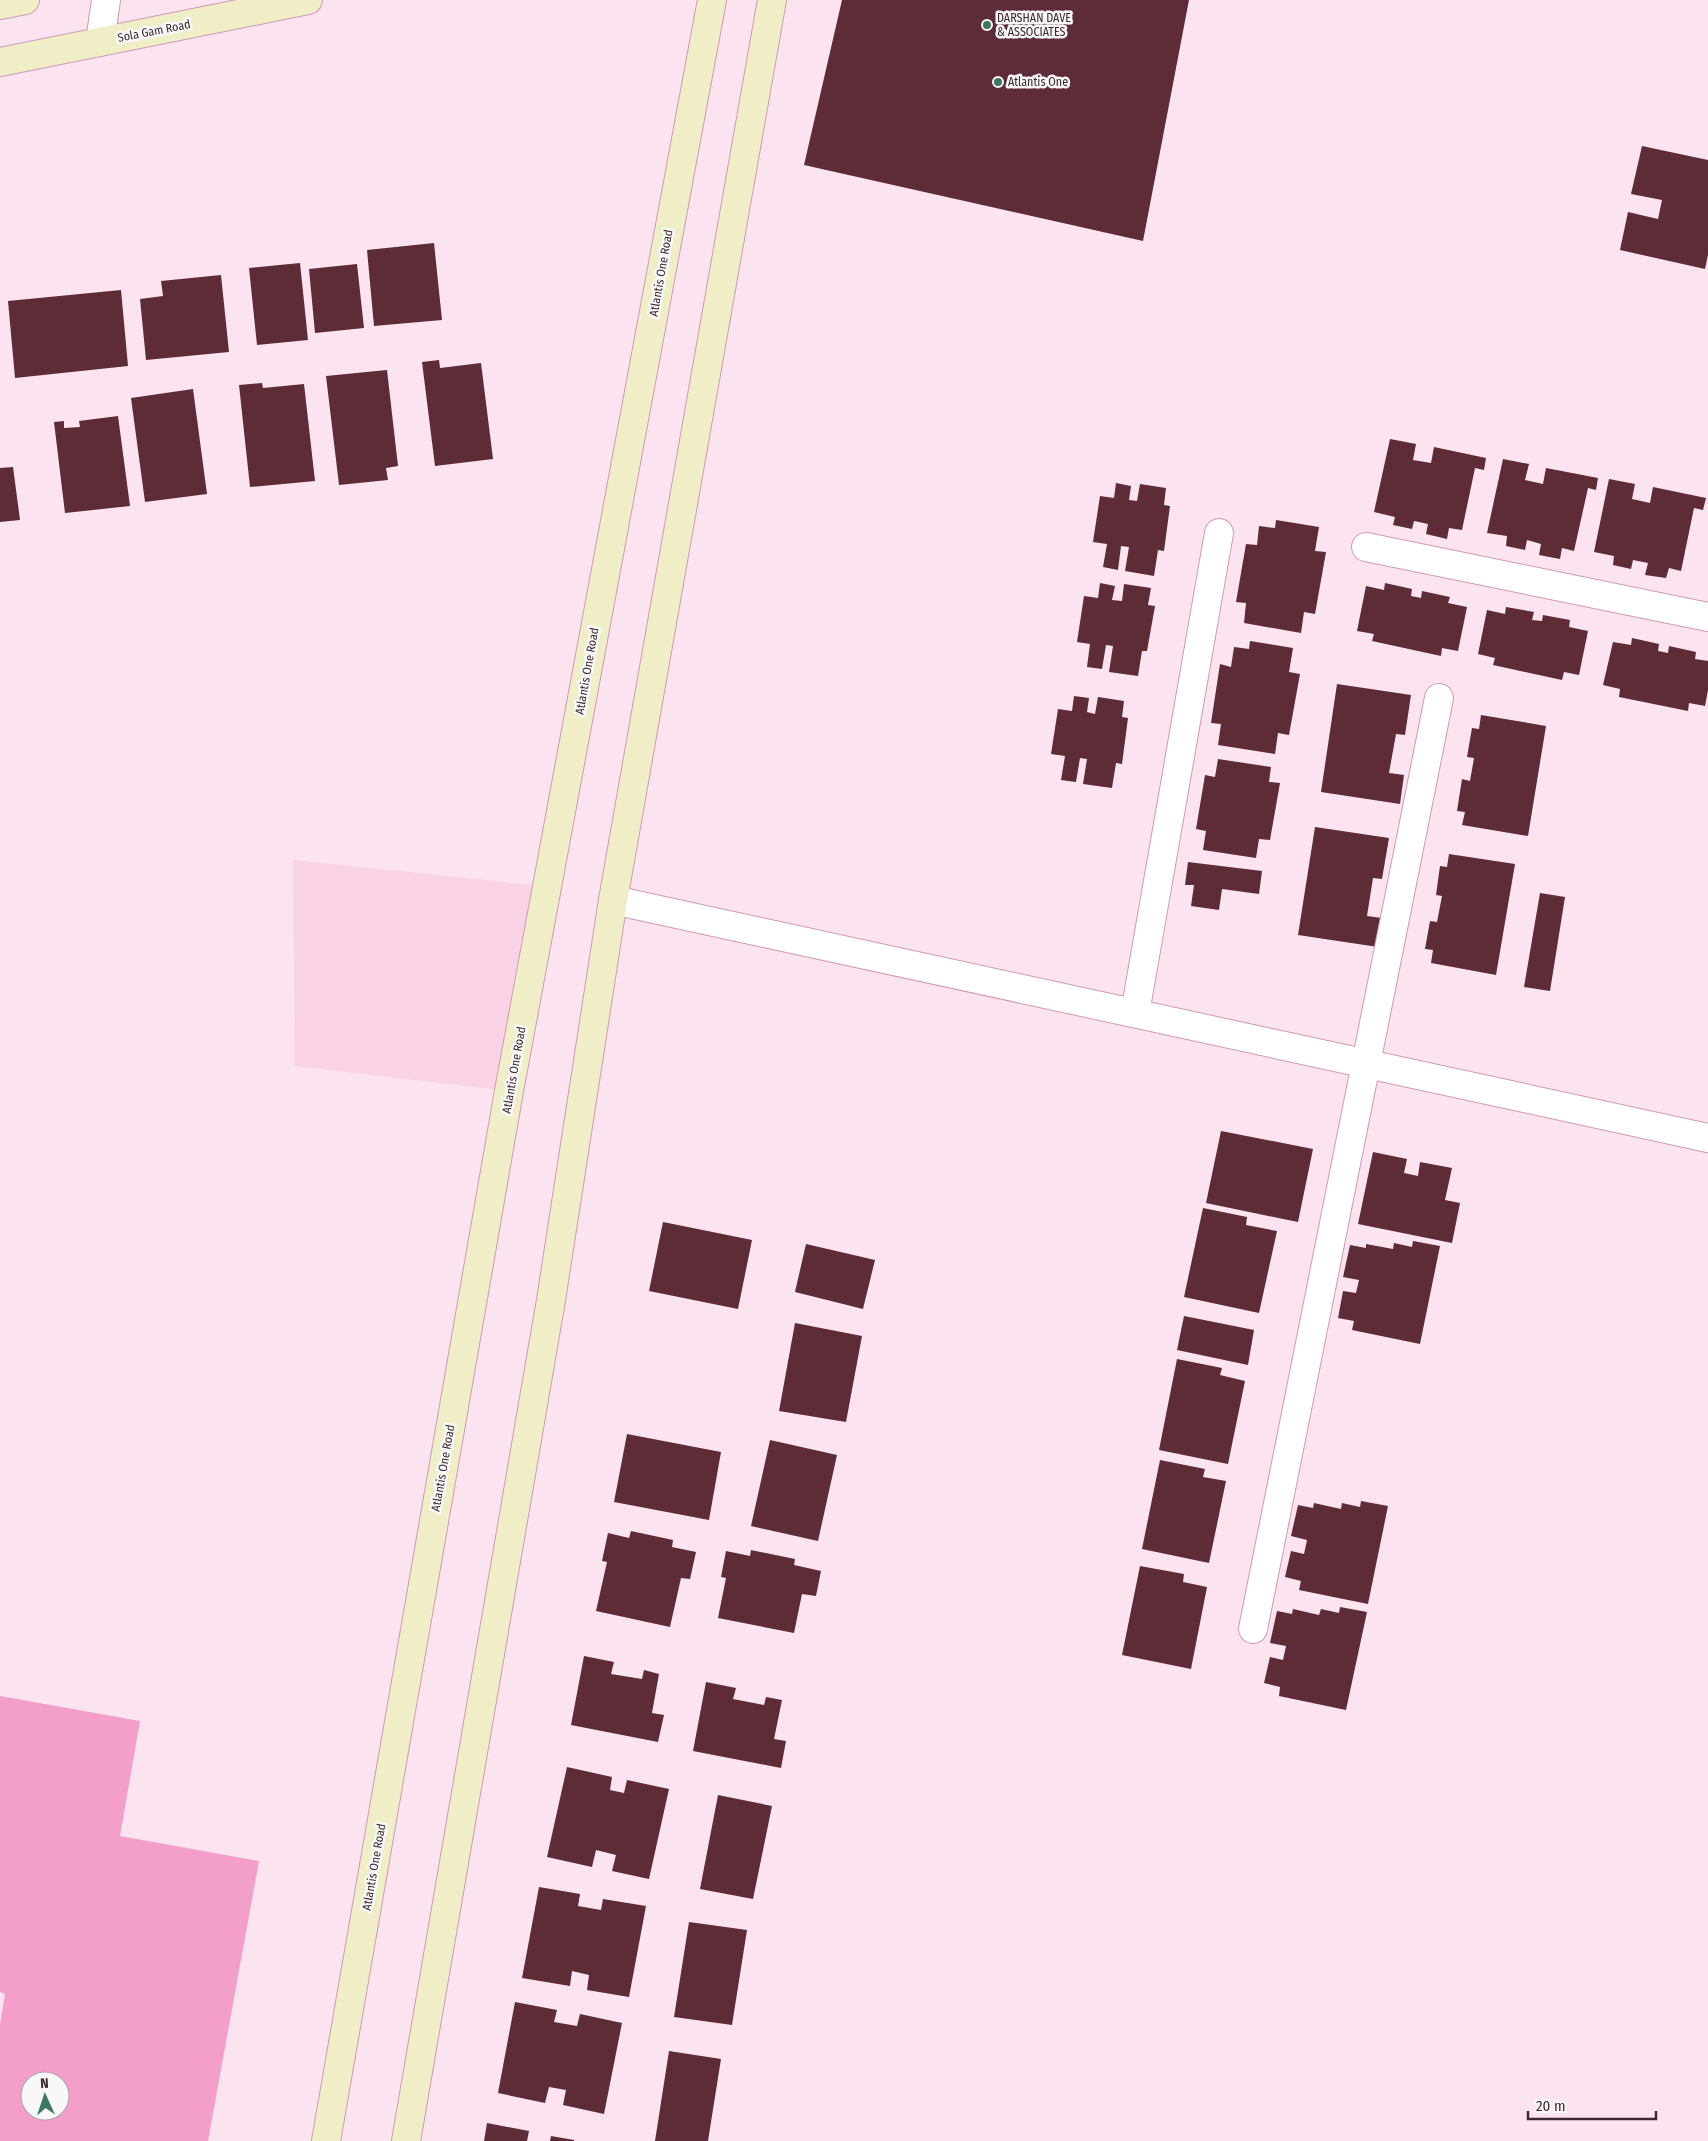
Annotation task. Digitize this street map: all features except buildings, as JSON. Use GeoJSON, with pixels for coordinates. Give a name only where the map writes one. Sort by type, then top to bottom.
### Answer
{"type":"FeatureCollection","features":[{"type":"Feature","properties":{"kind":"street"},"geometry":{"type":"LineString","coordinates":[[0,5],[25,0]]}},
{"type":"Feature","properties":{"kind":"street"},"geometry":{"type":"LineString","coordinates":[[100,42],[106,0]]}},
{"type":"Feature","properties":{"kind":"street","name":"Sola Gam Road"},"geometry":{"type":"LineString","coordinates":[[0,62],[308,0]]}},
{"type":"Feature","properties":{"kind":"street","name":"Atlantis One Road"},"geometry":{"type":"LineString","coordinates":[[326,2141],[510,1091],[712,0]]}},
{"type":"Feature","properties":{"kind":"street"},"geometry":{"type":"LineString","coordinates":[[406,2141],[549,1310],[613,900],[772,0]]}},
{"type":"Feature","properties":{"kind":"street"},"geometry":{"type":"LineString","coordinates":[[1135,1013],[1218,533]]}},
{"type":"Feature","properties":{"kind":"street"},"geometry":{"type":"LineString","coordinates":[[1366,547],[1708,617]]}},
{"type":"Feature","properties":{"kind":"street"},"geometry":{"type":"LineString","coordinates":[[1253,1629],[1364,1063],[1439,698]]}},
{"type":"Feature","properties":{"kind":"street"},"geometry":{"type":"LineString","coordinates":[[613,900],[1708,1138]]}},
{"type":"Feature","properties":{"kind":"shaded area"},"geometry":{"type":"Polygon","coordinates":[[[293,860],[533,885],[509,1091],[295,1066],[293,860]]]}},
{"type":"Feature","properties":{"kind":"shaded area"},"geometry":{"type":"Polygon","coordinates":[[[0,1696],[140,1721],[120,1836],[259,1861],[208,2141],[0,2141],[0,2024],[5,1994],[0,1992],[0,1696]]]}},
{"type":"Feature","properties":{"kind":"place","name":"DARSHAN DAVE & ASSOCIATES"},"geometry":{"type":"Point","coordinates":[987,25]}},
{"type":"Feature","properties":{"kind":"place","name":"Atlantis One"},"geometry":{"type":"Point","coordinates":[998,82]}}]}
